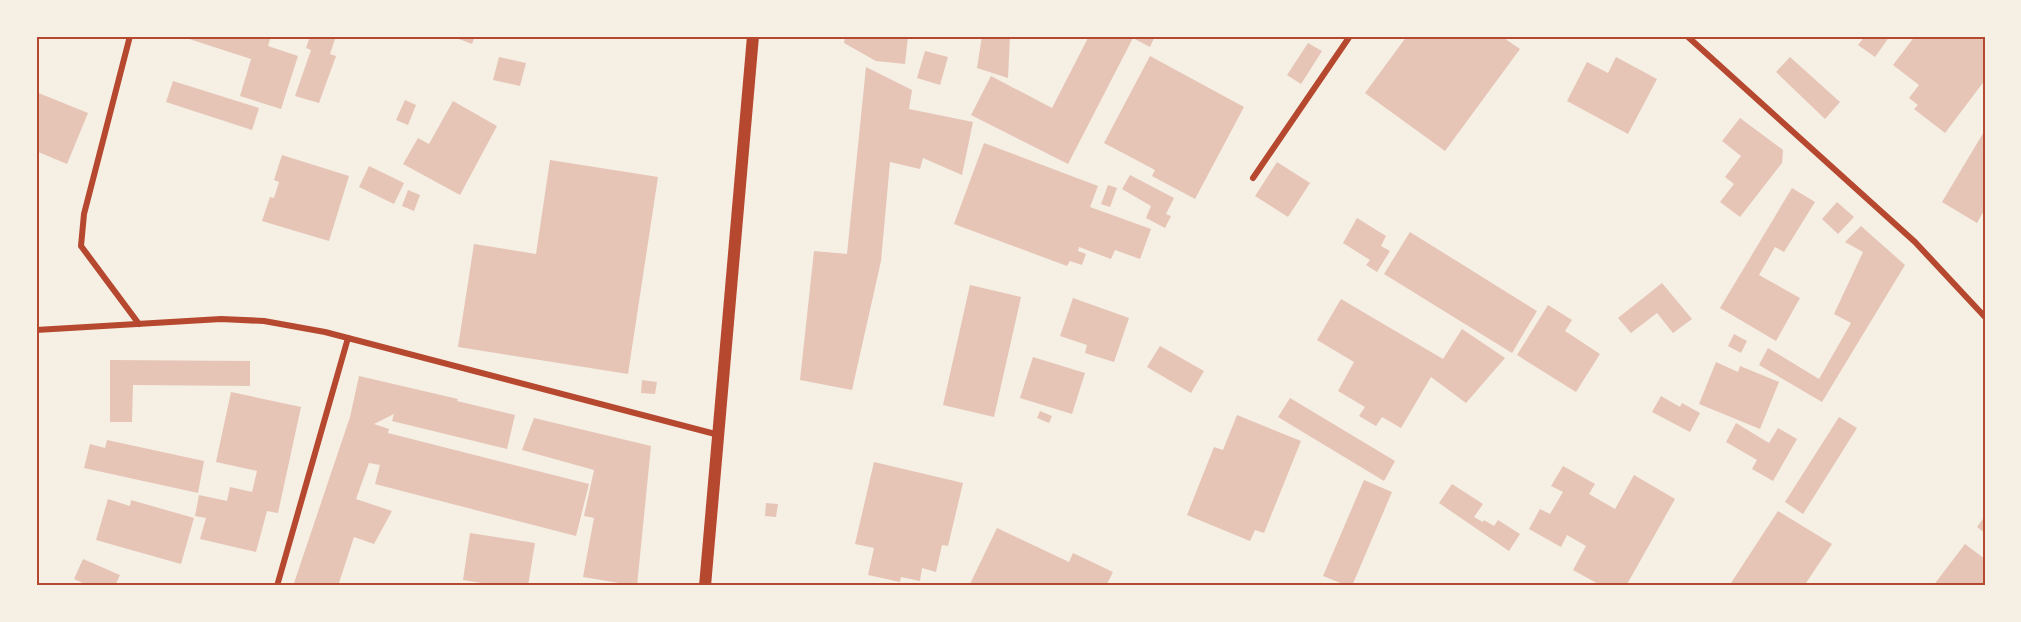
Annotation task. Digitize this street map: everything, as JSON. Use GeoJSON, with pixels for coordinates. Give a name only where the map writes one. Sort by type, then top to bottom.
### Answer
{"type":"FeatureCollection","features":[{"type":"Feature","properties":{"kind":"main road"},"geometry":{"type":"LineString","coordinates":[[705,586],[753,36]]}},
{"type":"Feature","properties":{"kind":"street"},"geometry":{"type":"LineString","coordinates":[[130,36],[84,214],[81,246],[139,324]]}},
{"type":"Feature","properties":{"kind":"street"},"geometry":{"type":"LineString","coordinates":[[1253,178],[1350,36]]}},
{"type":"Feature","properties":{"kind":"street"},"geometry":{"type":"LineString","coordinates":[[1687,36],[1915,242],[1985,317]]}},
{"type":"Feature","properties":{"kind":"street"},"geometry":{"type":"LineString","coordinates":[[36,330],[221,319],[264,321],[348,339],[719,436]]}},
{"type":"Feature","properties":{"kind":"street"},"geometry":{"type":"LineString","coordinates":[[277,586],[348,339]]}},
{"type":"Feature","properties":{"kind":"building"},"geometry":{"type":"Polygon","coordinates":[[[180,36],[271,36],[268,46],[298,56],[281,109],[240,96],[251,59],[180,36]]]}},
{"type":"Feature","properties":{"kind":"building"},"geometry":{"type":"Polygon","coordinates":[[[310,36],[336,36],[330,54],[336,56],[319,103],[295,96],[311,50],[306,48],[310,36]]]}},
{"type":"Feature","properties":{"kind":"building"},"geometry":{"type":"Polygon","coordinates":[[[451,36],[475,36],[472,44],[451,36]]]}},
{"type":"Feature","properties":{"kind":"building"},"geometry":{"type":"Polygon","coordinates":[[[845,36],[908,36],[905,64],[876,61],[844,43],[845,36]]]}},
{"type":"Feature","properties":{"kind":"building"},"geometry":{"type":"Polygon","coordinates":[[[982,36],[1010,36],[1008,78],[977,68],[982,36]]]}},
{"type":"Feature","properties":{"kind":"building"},"geometry":{"type":"Polygon","coordinates":[[[1089,36],[1155,36],[1150,47],[1133,38],[1068,164],[971,115],[991,76],[1052,108],[1089,36]]]}},
{"type":"Feature","properties":{"kind":"building"},"geometry":{"type":"Polygon","coordinates":[[[1407,36],[1501,36],[1520,49],[1445,151],[1365,93],[1407,36]]]}},
{"type":"Feature","properties":{"kind":"building"},"geometry":{"type":"Polygon","coordinates":[[[1865,36],[1890,36],[1875,57],[1858,45],[1865,36]]]}},
{"type":"Feature","properties":{"kind":"building"},"geometry":{"type":"Polygon","coordinates":[[[1915,36],[1985,36],[1985,80],[1945,133],[1914,109],[1918,105],[1909,98],[1919,85],[1893,65],[1915,36]]]}},
{"type":"Feature","properties":{"kind":"building"},"geometry":{"type":"Polygon","coordinates":[[[1308,43],[1322,51],[1301,84],[1287,75],[1308,43]]]}},
{"type":"Feature","properties":{"kind":"building"},"geometry":{"type":"Polygon","coordinates":[[[925,51],[948,57],[940,85],[917,78],[925,51]]]}},
{"type":"Feature","properties":{"kind":"building"},"geometry":{"type":"Polygon","coordinates":[[[1150,56],[1244,107],[1195,199],[1152,176],[1155,170],[1104,143],[1150,56]]]}},
{"type":"Feature","properties":{"kind":"building"},"geometry":{"type":"Polygon","coordinates":[[[499,57],[526,63],[520,86],[493,80],[499,57]]]}},
{"type":"Feature","properties":{"kind":"building"},"geometry":{"type":"Polygon","coordinates":[[[1616,57],[1657,79],[1628,134],[1567,101],[1587,62],[1608,73],[1616,57]]]}},
{"type":"Feature","properties":{"kind":"building"},"geometry":{"type":"Polygon","coordinates":[[[1790,57],[1840,102],[1825,119],[1776,72],[1790,57]]]}},
{"type":"Feature","properties":{"kind":"building"},"geometry":{"type":"Polygon","coordinates":[[[866,67],[912,90],[909,109],[973,122],[962,175],[923,158],[920,169],[890,162],[881,261],[852,390],[800,380],[814,251],[847,254],[866,67]]]}},
{"type":"Feature","properties":{"kind":"building"},"geometry":{"type":"Polygon","coordinates":[[[173,81],[259,108],[252,130],[166,102],[173,81]]]}},
{"type":"Feature","properties":{"kind":"building"},"geometry":{"type":"Polygon","coordinates":[[[36,92],[88,113],[67,164],[36,151],[36,92]]]}},
{"type":"Feature","properties":{"kind":"building"},"geometry":{"type":"Polygon","coordinates":[[[405,100],[416,105],[408,125],[396,120],[405,100]]]}},
{"type":"Feature","properties":{"kind":"building"},"geometry":{"type":"Polygon","coordinates":[[[453,101],[497,126],[460,195],[403,164],[418,138],[429,144],[453,101]]]}},
{"type":"Feature","properties":{"kind":"building"},"geometry":{"type":"Polygon","coordinates":[[[1740,118],[1783,150],[1782,163],[1740,217],[1720,202],[1734,184],[1725,177],[1741,156],[1722,141],[1740,118]]]}},
{"type":"Feature","properties":{"kind":"building"},"geometry":{"type":"Polygon","coordinates":[[[1985,130],[1985,209],[1977,223],[1942,202],[1985,130]]]}},
{"type":"Feature","properties":{"kind":"building"},"geometry":{"type":"Polygon","coordinates":[[[984,143],[1098,186],[1090,207],[1151,229],[1140,259],[1115,250],[1111,259],[1079,247],[1078,251],[1086,254],[1082,265],[1070,261],[1067,266],[954,224],[984,143]]]}},
{"type":"Feature","properties":{"kind":"building"},"geometry":{"type":"Polygon","coordinates":[[[282,155],[349,176],[329,241],[262,221],[270,197],[274,198],[279,182],[274,180],[282,155]]]}},
{"type":"Feature","properties":{"kind":"building"},"geometry":{"type":"Polygon","coordinates":[[[550,160],[658,177],[628,374],[458,347],[474,244],[536,254],[550,160]]]}},
{"type":"Feature","properties":{"kind":"building"},"geometry":{"type":"Polygon","coordinates":[[[1277,162],[1310,183],[1288,217],[1255,196],[1277,162]]]}},
{"type":"Feature","properties":{"kind":"building"},"geometry":{"type":"Polygon","coordinates":[[[369,166],[404,183],[394,204],[359,187],[369,166]]]}},
{"type":"Feature","properties":{"kind":"building"},"geometry":{"type":"Polygon","coordinates":[[[1130,175],[1174,198],[1166,214],[1171,216],[1165,228],[1146,218],[1151,206],[1122,189],[1130,175]]]}},
{"type":"Feature","properties":{"kind":"building"},"geometry":{"type":"Polygon","coordinates":[[[1108,185],[1117,188],[1110,207],[1101,204],[1108,185]]]}},
{"type":"Feature","properties":{"kind":"building"},"geometry":{"type":"Polygon","coordinates":[[[1792,188],[1815,202],[1784,252],[1775,247],[1759,275],[1800,298],[1776,341],[1720,308],[1792,188]]]}},
{"type":"Feature","properties":{"kind":"building"},"geometry":{"type":"Polygon","coordinates":[[[408,190],[420,195],[414,211],[402,206],[408,190]]]}},
{"type":"Feature","properties":{"kind":"building"},"geometry":{"type":"Polygon","coordinates":[[[1837,202],[1854,217],[1838,234],[1822,219],[1837,202]]]}},
{"type":"Feature","properties":{"kind":"building"},"geometry":{"type":"Polygon","coordinates":[[[1357,218],[1386,236],[1381,246],[1390,251],[1377,272],[1366,265],[1370,260],[1343,243],[1357,218]]]}},
{"type":"Feature","properties":{"kind":"building"},"geometry":{"type":"Polygon","coordinates":[[[1861,226],[1905,265],[1822,402],[1759,365],[1768,348],[1819,379],[1851,323],[1834,314],[1863,252],[1845,242],[1861,226]]]}},
{"type":"Feature","properties":{"kind":"building"},"geometry":{"type":"Polygon","coordinates":[[[1410,232],[1537,311],[1512,353],[1384,274],[1410,232]]]}},
{"type":"Feature","properties":{"kind":"building"},"geometry":{"type":"Polygon","coordinates":[[[1662,283],[1692,319],[1673,333],[1657,313],[1631,333],[1618,318],[1662,283]]]}},
{"type":"Feature","properties":{"kind":"building"},"geometry":{"type":"Polygon","coordinates":[[[970,285],[1021,297],[994,417],[943,405],[970,285]]]}},
{"type":"Feature","properties":{"kind":"building"},"geometry":{"type":"Polygon","coordinates":[[[1073,298],[1129,318],[1114,362],[1085,353],[1087,345],[1060,336],[1073,298]]]}},
{"type":"Feature","properties":{"kind":"building"},"geometry":{"type":"Polygon","coordinates":[[[1341,299],[1443,359],[1462,329],[1505,358],[1466,403],[1431,377],[1401,428],[1382,417],[1376,426],[1359,416],[1365,407],[1338,391],[1354,362],[1317,340],[1341,299]]]}},
{"type":"Feature","properties":{"kind":"building"},"geometry":{"type":"Polygon","coordinates":[[[1548,305],[1572,320],[1565,331],[1600,354],[1576,392],[1517,355],[1548,305]]]}},
{"type":"Feature","properties":{"kind":"building"},"geometry":{"type":"Polygon","coordinates":[[[1734,334],[1747,341],[1741,353],[1728,346],[1734,334]]]}},
{"type":"Feature","properties":{"kind":"building"},"geometry":{"type":"Polygon","coordinates":[[[1160,346],[1204,371],[1191,393],[1147,367],[1160,346]]]}},
{"type":"Feature","properties":{"kind":"building"},"geometry":{"type":"Polygon","coordinates":[[[1033,357],[1085,373],[1072,414],[1020,398],[1033,357]]]}},
{"type":"Feature","properties":{"kind":"building"},"geometry":{"type":"Polygon","coordinates":[[[110,360],[250,361],[250,386],[133,385],[132,422],[110,422],[110,360]]]}},
{"type":"Feature","properties":{"kind":"building"},"geometry":{"type":"Polygon","coordinates":[[[1716,362],[1738,372],[1740,366],[1779,382],[1760,429],[1699,404],[1716,362]]]}},
{"type":"Feature","properties":{"kind":"building"},"geometry":{"type":"Polygon","coordinates":[[[359,376],[515,415],[507,449],[392,421],[394,414],[374,424],[389,429],[388,433],[589,484],[576,536],[375,484],[380,465],[369,463],[356,499],[392,511],[374,544],[354,537],[338,586],[293,586],[350,417],[359,376]]]}},
{"type":"Feature","properties":{"kind":"building"},"geometry":{"type":"Polygon","coordinates":[[[642,380],[657,382],[655,394],[641,393],[642,380]]]}},
{"type":"Feature","properties":{"kind":"building"},"geometry":{"type":"Polygon","coordinates":[[[231,392],[301,407],[278,513],[267,511],[256,552],[200,539],[206,518],[195,516],[199,495],[227,501],[230,487],[252,492],[257,471],[216,462],[231,392]]]}},
{"type":"Feature","properties":{"kind":"building"},"geometry":{"type":"Polygon","coordinates":[[[1661,396],[1680,407],[1682,403],[1700,413],[1690,432],[1652,412],[1661,396]]]}},
{"type":"Feature","properties":{"kind":"building"},"geometry":{"type":"Polygon","coordinates":[[[1290,398],[1395,461],[1384,481],[1278,417],[1290,398]]]}},
{"type":"Feature","properties":{"kind":"building"},"geometry":{"type":"Polygon","coordinates":[[[1040,411],[1052,416],[1049,423],[1037,418],[1040,411]]]}},
{"type":"Feature","properties":{"kind":"building"},"geometry":{"type":"Polygon","coordinates":[[[1237,415],[1301,441],[1264,533],[1255,530],[1250,541],[1187,515],[1214,447],[1223,450],[1237,415]]]}},
{"type":"Feature","properties":{"kind":"building"},"geometry":{"type":"Polygon","coordinates":[[[1839,417],[1857,428],[1803,514],[1785,502],[1839,417]]]}},
{"type":"Feature","properties":{"kind":"building"},"geometry":{"type":"Polygon","coordinates":[[[534,418],[651,446],[637,586],[583,577],[594,518],[584,516],[594,470],[522,450],[534,418]]]}},
{"type":"Feature","properties":{"kind":"building"},"geometry":{"type":"Polygon","coordinates":[[[1736,423],[1769,443],[1778,428],[1797,439],[1773,481],[1752,469],[1757,460],[1726,442],[1736,423]]]}},
{"type":"Feature","properties":{"kind":"building"},"geometry":{"type":"Polygon","coordinates":[[[107,440],[204,461],[198,493],[84,468],[90,444],[105,448],[107,440]]]}},
{"type":"Feature","properties":{"kind":"building"},"geometry":{"type":"Polygon","coordinates":[[[874,462],[963,483],[948,546],[942,545],[936,572],[922,568],[920,581],[901,577],[900,582],[868,575],[874,548],[855,544],[874,462]]]}},
{"type":"Feature","properties":{"kind":"building"},"geometry":{"type":"Polygon","coordinates":[[[1563,466],[1595,484],[1589,494],[1615,509],[1634,475],[1675,499],[1626,586],[1602,586],[1573,570],[1586,546],[1567,535],[1561,547],[1529,529],[1540,509],[1550,514],[1563,492],[1551,486],[1563,466]]]}},
{"type":"Feature","properties":{"kind":"building"},"geometry":{"type":"Polygon","coordinates":[[[1364,480],[1392,492],[1352,586],[1348,586],[1323,576],[1364,480]]]}},
{"type":"Feature","properties":{"kind":"building"},"geometry":{"type":"Polygon","coordinates":[[[1452,484],[1483,504],[1474,517],[1494,526],[1498,520],[1520,534],[1509,551],[1439,503],[1452,484]]]}},
{"type":"Feature","properties":{"kind":"building"},"geometry":{"type":"Polygon","coordinates":[[[108,499],[130,506],[131,500],[194,518],[181,564],[96,540],[108,499]]]}},
{"type":"Feature","properties":{"kind":"building"},"geometry":{"type":"Polygon","coordinates":[[[766,503],[778,504],[776,517],[765,516],[766,503]]]}},
{"type":"Feature","properties":{"kind":"building"},"geometry":{"type":"Polygon","coordinates":[[[1778,511],[1832,544],[1804,586],[1729,586],[1778,511]]]}},
{"type":"Feature","properties":{"kind":"building"},"geometry":{"type":"Polygon","coordinates":[[[1985,516],[1985,533],[1977,527],[1985,516]]]}},
{"type":"Feature","properties":{"kind":"building"},"geometry":{"type":"Polygon","coordinates":[[[997,528],[1069,562],[1073,553],[1113,572],[1106,586],[969,586],[997,528]]]}},
{"type":"Feature","properties":{"kind":"building"},"geometry":{"type":"Polygon","coordinates":[[[470,533],[535,543],[528,586],[500,586],[463,580],[470,533]]]}},
{"type":"Feature","properties":{"kind":"building"},"geometry":{"type":"Polygon","coordinates":[[[1965,544],[1985,559],[1985,586],[1933,586],[1965,544]]]}},
{"type":"Feature","properties":{"kind":"building"},"geometry":{"type":"Polygon","coordinates":[[[83,559],[120,575],[115,586],[89,586],[74,579],[83,559]]]}}]}
